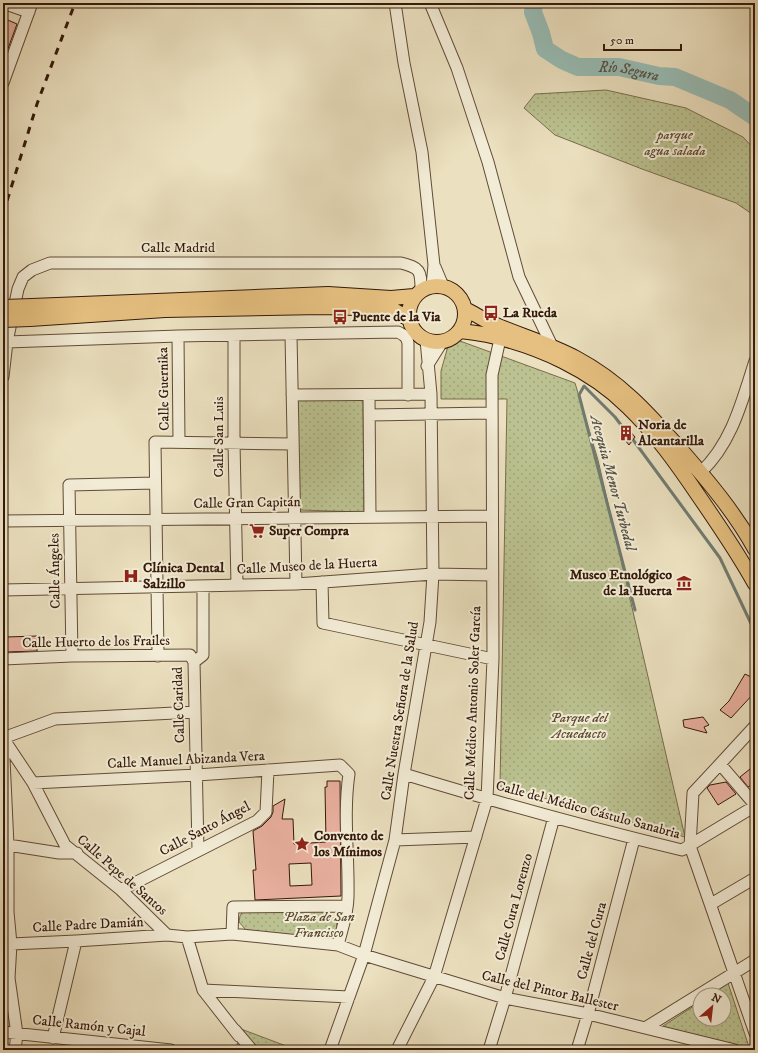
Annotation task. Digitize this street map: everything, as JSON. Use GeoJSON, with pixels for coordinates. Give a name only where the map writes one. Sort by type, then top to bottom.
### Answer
{"type":"FeatureCollection","features":[{"type":"Feature","properties":{"kind":"main road"},"geometry":{"type":"LineString","coordinates":[[3,320],[31,312],[328,294],[391,298],[428,289],[453,290],[461,299],[465,309],[465,320],[460,331],[453,338],[442,342],[431,342],[421,338],[413,330],[409,319],[409,308],[428,289]]}},
{"type":"Feature","properties":{"kind":"main road"},"geometry":{"type":"LineString","coordinates":[[3,307],[31,312],[321,307],[392,309],[409,319]]}},
{"type":"Feature","properties":{"kind":"main road"},"geometry":{"type":"LineString","coordinates":[[465,309],[490,322],[552,346],[576,358],[606,376],[630,395],[651,416],[701,472],[730,509],[755,549]]}},
{"type":"Feature","properties":{"kind":"main road"},"geometry":{"type":"LineString","coordinates":[[460,331],[487,335],[524,346],[553,357],[578,370],[605,387],[628,407],[674,460],[739,554],[755,584]]}},
{"type":"Feature","properties":{"kind":"street"},"geometry":{"type":"LineString","coordinates":[[3,3],[31,8],[3,83]]}},
{"type":"Feature","properties":{"kind":"street"},"geometry":{"type":"LineString","coordinates":[[395,3],[404,63],[422,152],[434,265],[428,289]]}},
{"type":"Feature","properties":{"kind":"street"},"geometry":{"type":"LineString","coordinates":[[430,3],[457,68],[488,162],[519,277],[552,346]]}},
{"type":"Feature","properties":{"kind":"street","name":"Calle Madrid"},"geometry":{"type":"LineString","coordinates":[[3,377],[7,342],[18,289],[24,277],[32,270],[50,263],[401,263],[416,268],[428,289]]}},
{"type":"Feature","properties":{"kind":"street"},"geometry":{"type":"LineString","coordinates":[[7,342],[178,336],[398,332],[404,334],[408,343],[408,395]]}},
{"type":"Feature","properties":{"kind":"street"},"geometry":{"type":"LineString","coordinates":[[290,335],[296,584]]}},
{"type":"Feature","properties":{"kind":"street","name":"Calle Guernika"},"geometry":{"type":"LineString","coordinates":[[178,336],[179,442]]}},
{"type":"Feature","properties":{"kind":"street","name":"Calle San Luis"},"geometry":{"type":"LineString","coordinates":[[234,336],[236,585]]}},
{"type":"Feature","properties":{"kind":"street","name":"Calle Médico Antonio Soler García"},"geometry":{"type":"LineString","coordinates":[[397,1050],[434,977],[487,799],[493,659],[492,375],[500,339]]}},
{"type":"Feature","properties":{"kind":"street","name":"Calle Nuestra Señora de la Salud"},"geometry":{"type":"LineString","coordinates":[[330,1050],[364,955],[395,840],[404,774],[430,622],[433,574],[431,394],[427,366],[426,340]]}},
{"type":"Feature","properties":{"kind":"street"},"geometry":{"type":"LineString","coordinates":[[427,366],[442,342]]}},
{"type":"Feature","properties":{"kind":"street"},"geometry":{"type":"LineString","coordinates":[[701,472],[713,460],[727,439],[755,361]]}},
{"type":"Feature","properties":{"kind":"street"},"geometry":{"type":"LineString","coordinates":[[292,395],[431,394]]}},
{"type":"Feature","properties":{"kind":"street"},"geometry":{"type":"LineString","coordinates":[[369,395],[370,517]]}},
{"type":"Feature","properties":{"kind":"street"},"geometry":{"type":"LineString","coordinates":[[369,415],[491,413]]}},
{"type":"Feature","properties":{"kind":"street"},"geometry":{"type":"LineString","coordinates":[[158,656],[155,442],[293,444]]}},
{"type":"Feature","properties":{"kind":"street","name":"Calle Ángeles"},"geometry":{"type":"LineString","coordinates":[[72,656],[68,485],[155,483]]}},
{"type":"Feature","properties":{"kind":"street","name":"Calle Gran Capitán"},"geometry":{"type":"LineString","coordinates":[[3,521],[492,516]]}},
{"type":"Feature","properties":{"kind":"street","name":"Calle Museo de la Huerta"},"geometry":{"type":"LineString","coordinates":[[3,590],[296,584],[433,574],[492,575]]}},
{"type":"Feature","properties":{"kind":"street"},"geometry":{"type":"LineString","coordinates":[[322,582],[323,623],[493,659]]}},
{"type":"Feature","properties":{"kind":"street"},"geometry":{"type":"LineString","coordinates":[[192,659],[204,655],[203,586]]}},
{"type":"Feature","properties":{"kind":"street","name":"Calle Huerto de los Frailes"},"geometry":{"type":"LineString","coordinates":[[3,659],[72,656],[158,656],[192,659]]}},
{"type":"Feature","properties":{"kind":"street","name":"Calle Caridad"},"geometry":{"type":"LineString","coordinates":[[192,659],[195,712],[198,850]]}},
{"type":"Feature","properties":{"kind":"street"},"geometry":{"type":"LineString","coordinates":[[3,738],[55,720],[195,712]]}},
{"type":"Feature","properties":{"kind":"street"},"geometry":{"type":"LineString","coordinates":[[690,846],[693,793],[755,726]]}},
{"type":"Feature","properties":{"kind":"street"},"geometry":{"type":"LineString","coordinates":[[3,731],[8,845],[7,943],[9,978],[17,1034],[15,1050]]}},
{"type":"Feature","properties":{"kind":"street","name":"Calle Pepe de Santos"},"geometry":{"type":"LineString","coordinates":[[3,738],[33,783],[65,845],[77,853],[121,890],[167,935],[186,937],[232,934],[338,945]]}},
{"type":"Feature","properties":{"kind":"street"},"geometry":{"type":"LineString","coordinates":[[690,846],[755,806],[720,764]]}},
{"type":"Feature","properties":{"kind":"street","name":"Calle Manuel Abizanda Vera"},"geometry":{"type":"LineString","coordinates":[[33,783],[196,775],[340,765],[349,774],[346,796],[348,906]]}},
{"type":"Feature","properties":{"kind":"street","name":"Calle Santo Ángel"},"geometry":{"type":"LineString","coordinates":[[121,890],[257,821],[266,812],[268,770]]}},
{"type":"Feature","properties":{"kind":"street","name":"Calle del Médico Cástulo Sanabria"},"geometry":{"type":"LineString","coordinates":[[404,774],[487,799],[634,839],[682,850],[690,846],[755,1033]]}},
{"type":"Feature","properties":{"kind":"street","name":"Calle Cura Lorenzo"},"geometry":{"type":"LineString","coordinates":[[489,1050],[506,998],[554,817]]}},
{"type":"Feature","properties":{"kind":"street"},"geometry":{"type":"LineString","coordinates":[[395,840],[476,837]]}},
{"type":"Feature","properties":{"kind":"street","name":"Calle del Cura"},"geometry":{"type":"LineString","coordinates":[[577,1050],[588,1014],[634,839]]}},
{"type":"Feature","properties":{"kind":"street"},"geometry":{"type":"LineString","coordinates":[[8,845],[59,853],[77,853]]}},
{"type":"Feature","properties":{"kind":"street"},"geometry":{"type":"LineString","coordinates":[[711,904],[755,878]]}},
{"type":"Feature","properties":{"kind":"street"},"geometry":{"type":"LineString","coordinates":[[232,934],[233,907],[348,906],[338,945]]}},
{"type":"Feature","properties":{"kind":"street","name":"Calle Padre Damián"},"geometry":{"type":"LineString","coordinates":[[7,943],[76,942],[167,935]]}},
{"type":"Feature","properties":{"kind":"street"},"geometry":{"type":"LineString","coordinates":[[186,937],[203,990],[252,1050]]}},
{"type":"Feature","properties":{"kind":"street"},"geometry":{"type":"LineString","coordinates":[[53,1038],[76,942]]}},
{"type":"Feature","properties":{"kind":"street","name":"Calle del Pintor Ballester"},"geometry":{"type":"LineString","coordinates":[[338,945],[364,955],[506,998],[588,1014],[645,1028],[701,1046],[735,1050]]}},
{"type":"Feature","properties":{"kind":"street"},"geometry":{"type":"LineString","coordinates":[[645,1028],[755,960]]}},
{"type":"Feature","properties":{"kind":"street"},"geometry":{"type":"LineString","coordinates":[[203,990],[349,997]]}},
{"type":"Feature","properties":{"kind":"street","name":"Calle Ramón y Cajal"},"geometry":{"type":"LineString","coordinates":[[3,1032],[53,1038],[91,1046],[171,1050]]}},
{"type":"Feature","properties":{"kind":"green space","name":"parque agua salada"},"geometry":{"type":"Polygon","coordinates":[[[606,90],[686,108],[743,137],[755,150],[755,216],[736,203],[642,169],[555,135],[524,108],[535,94],[606,90]]]}},
{"type":"Feature","properties":{"kind":"green space","name":"Parque del Acueducto"},"geometry":{"type":"Polygon","coordinates":[[[460,341],[575,383],[598,460],[685,837],[500,786],[507,399],[441,399],[441,371],[448,346],[460,341]]]}},
{"type":"Feature","properties":{"kind":"green space"},"geometry":{"type":"Polygon","coordinates":[[[296,398],[363,398],[364,512],[299,510],[296,398]]]}},
{"type":"Feature","properties":{"kind":"green space","name":"Plaza de San Francisco"},"geometry":{"type":"Polygon","coordinates":[[[325,910],[333,917],[336,923],[337,930],[333,940],[246,930],[239,922],[243,911],[325,910]]]}},
{"type":"Feature","properties":{"kind":"green space"},"geometry":{"type":"Polygon","coordinates":[[[728,983],[729,987],[722,987],[728,983]]]}},
{"type":"Feature","properties":{"kind":"green space"},"geometry":{"type":"Polygon","coordinates":[[[732,995],[750,1050],[660,1028],[692,1007],[692,1027],[732,1027],[732,995]]]}},
{"type":"Feature","properties":{"kind":"green space"},"geometry":{"type":"Polygon","coordinates":[[[241,1029],[297,1050],[239,1050],[236,1048],[241,1029]]]}},
{"type":"Feature","properties":{"kind":"building"},"geometry":{"type":"Polygon","coordinates":[[[3,18],[17,24],[3,62],[3,18]]]}},
{"type":"Feature","properties":{"kind":"building"},"geometry":{"type":"Polygon","coordinates":[[[628,429],[635,437],[629,445],[620,434],[628,429]]]}},
{"type":"Feature","properties":{"kind":"building"},"geometry":{"type":"Polygon","coordinates":[[[37,636],[37,651],[6,652],[6,637],[37,636]]]}},
{"type":"Feature","properties":{"kind":"building"},"geometry":{"type":"Polygon","coordinates":[[[745,674],[755,679],[755,692],[731,718],[720,710],[729,701],[745,674]]]}},
{"type":"Feature","properties":{"kind":"building"},"geometry":{"type":"Polygon","coordinates":[[[703,717],[709,725],[704,727],[707,733],[684,727],[683,720],[703,717]]]}},
{"type":"Feature","properties":{"kind":"building"},"geometry":{"type":"Polygon","coordinates":[[[755,765],[755,783],[748,787],[740,777],[755,765]]]}},
{"type":"Feature","properties":{"kind":"building"},"geometry":{"type":"Polygon","coordinates":[[[327,781],[340,781],[341,896],[255,900],[253,870],[256,870],[253,831],[262,826],[271,817],[273,806],[285,799],[282,819],[293,819],[294,844],[326,842],[325,787],[327,787],[327,781]],[[311,863],[289,864],[290,886],[312,885],[311,863]]]}},
{"type":"Feature","properties":{"kind":"building"},"geometry":{"type":"Polygon","coordinates":[[[726,782],[736,794],[718,805],[707,788],[710,785],[726,782]]]}},
{"type":"Feature","properties":{"kind":"waterway","name":"Río Segura"},"geometry":{"type":"LineString","coordinates":[[534,3],[533,12],[545,49],[562,60],[578,67],[619,67],[659,76],[675,77],[730,100],[755,117]]}},
{"type":"Feature","properties":{"kind":"waterway","name":"Acequia Menor Turbedal"},"geometry":{"type":"LineString","coordinates":[[627,433],[615,417],[584,386],[579,395],[635,610]]}},
{"type":"Feature","properties":{"kind":"waterway"},"geometry":{"type":"LineString","coordinates":[[631,437],[720,558],[755,632]]}},
{"type":"Feature","properties":{"kind":"railway"},"geometry":{"type":"LineString","coordinates":[[3,214],[37,104],[75,3]]}},
{"type":"Feature","properties":{"kind":"place","name":"La Rueda"},"geometry":{"type":"Point","coordinates":[491,313]}},
{"type":"Feature","properties":{"kind":"place","name":"Puente de la Via"},"geometry":{"type":"Point","coordinates":[340,317]}},
{"type":"Feature","properties":{"kind":"place","name":"Noria de Alcantarilla"},"geometry":{"type":"Point","coordinates":[626,433]}},
{"type":"Feature","properties":{"kind":"place","name":"Super Compra"},"geometry":{"type":"Point","coordinates":[257,531]}},
{"type":"Feature","properties":{"kind":"place","name":"Clínica Dental Salzillo"},"geometry":{"type":"Point","coordinates":[131,576]}},
{"type":"Feature","properties":{"kind":"place","name":"Museo Etnológico de la Huerta"},"geometry":{"type":"Point","coordinates":[684,583]}},
{"type":"Feature","properties":{"kind":"place","name":"Convento de los Mínimos"},"geometry":{"type":"Point","coordinates":[302,844]}}]}
